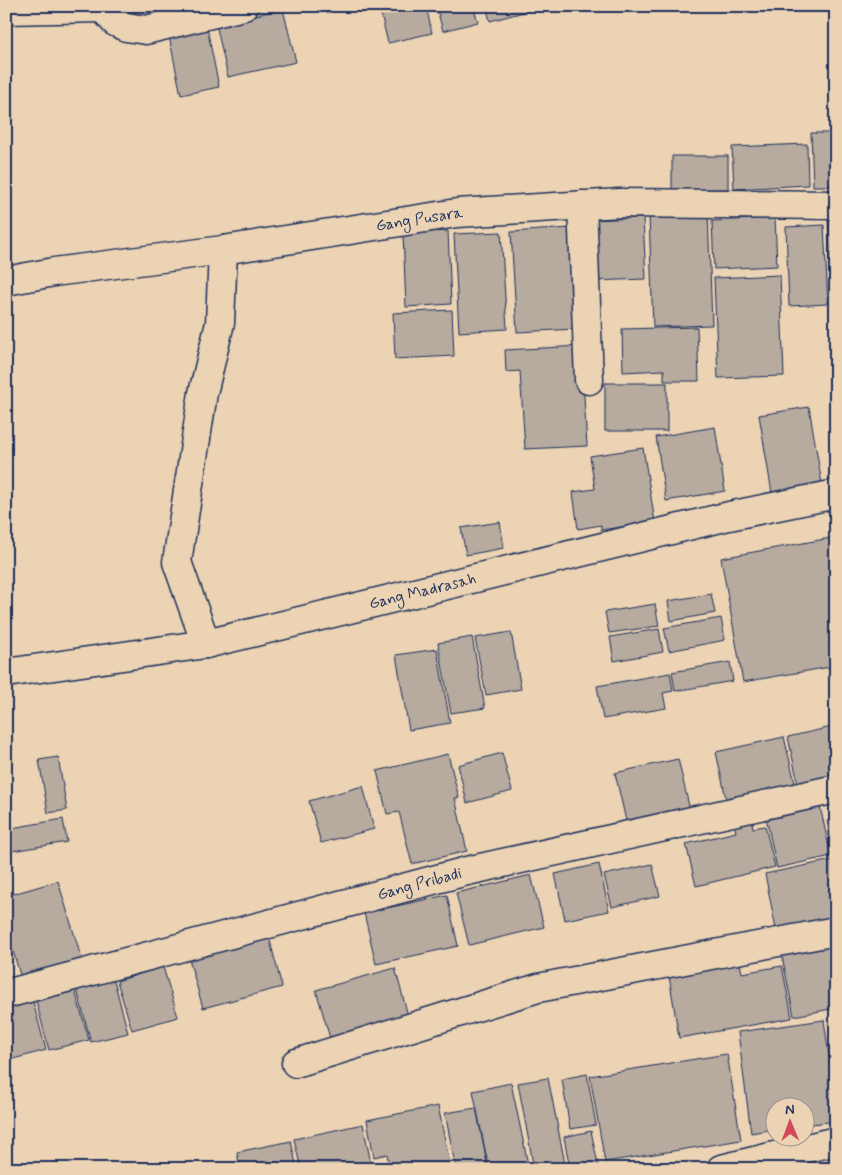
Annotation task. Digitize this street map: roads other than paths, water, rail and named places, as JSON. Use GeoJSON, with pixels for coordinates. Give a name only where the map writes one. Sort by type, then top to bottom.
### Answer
{"type":"FeatureCollection","features":[{"type":"Feature","properties":{"kind":"street"},"geometry":{"type":"LineString","coordinates":[[6,10],[103,7],[115,22],[126,27],[146,30],[244,6]]}},
{"type":"Feature","properties":{"kind":"street","name":"Gang Pusara"},"geometry":{"type":"LineString","coordinates":[[6,281],[54,272],[223,250],[457,214],[620,204],[836,205]]}},
{"type":"Feature","properties":{"kind":"street"},"geometry":{"type":"LineString","coordinates":[[582,206],[589,380]]}},
{"type":"Feature","properties":{"kind":"street"},"geometry":{"type":"LineString","coordinates":[[206,644],[178,562],[202,392],[220,323],[223,250]]}},
{"type":"Feature","properties":{"kind":"street","name":"Gang Madrasah"},"geometry":{"type":"LineString","coordinates":[[6,673],[206,644],[729,516],[836,494]]}},
{"type":"Feature","properties":{"kind":"street","name":"Gang Pribadi"},"geometry":{"type":"LineString","coordinates":[[6,994],[467,871],[836,789]]}},
{"type":"Feature","properties":{"kind":"street"},"geometry":{"type":"LineString","coordinates":[[296,1063],[538,988],[836,931]]}},
{"type":"Feature","properties":{"kind":"street"},"geometry":{"type":"LineString","coordinates":[[721,1169],[836,1140]]}}]}
